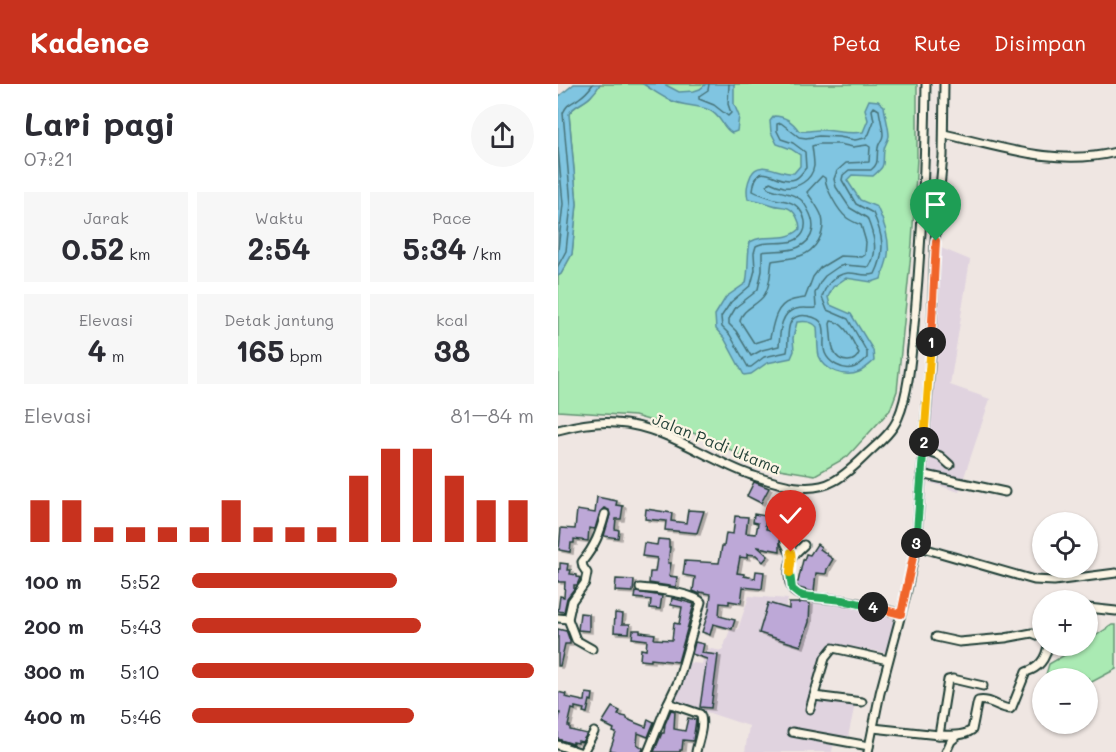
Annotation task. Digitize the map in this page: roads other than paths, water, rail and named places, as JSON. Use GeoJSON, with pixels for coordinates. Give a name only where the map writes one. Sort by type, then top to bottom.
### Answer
{"type":"FeatureCollection","features":[{"type":"Feature","properties":{"kind":"street","name":"Jalan Padi Utama"},"geometry":{"type":"LineString","coordinates":[[558,430],[589,423],[640,426],[749,474],[800,487],[818,487],[835,481],[857,464],[882,440],[897,421],[908,381],[922,227],[926,155],[926,84]]}},
{"type":"Feature","properties":{"kind":"street"},"geometry":{"type":"LineString","coordinates":[[792,732],[868,749],[901,614],[916,546],[943,156],[944,84]]}},
{"type":"Feature","properties":{"kind":"street"},"geometry":{"type":"LineString","coordinates":[[944,134],[1033,155],[1079,157],[1116,152]]}},
{"type":"Feature","properties":{"kind":"street"},"geometry":{"type":"LineString","coordinates":[[923,450],[940,456],[950,465]]}},
{"type":"Feature","properties":{"kind":"street"},"geometry":{"type":"LineString","coordinates":[[921,474],[1005,492]]}},
{"type":"Feature","properties":{"kind":"street"},"geometry":{"type":"LineString","coordinates":[[592,649],[576,640],[568,619],[572,601],[585,583],[586,573],[582,562],[599,536],[605,514]]}},
{"type":"Feature","properties":{"kind":"street"},"geometry":{"type":"LineString","coordinates":[[785,543],[792,557]]}},
{"type":"Feature","properties":{"kind":"street"},"geometry":{"type":"LineString","coordinates":[[804,545],[792,557],[790,564],[790,584],[798,594],[843,600],[901,614]]}},
{"type":"Feature","properties":{"kind":"street"},"geometry":{"type":"LineString","coordinates":[[916,546],[1034,580],[1054,581],[1116,573]]}},
{"type":"Feature","properties":{"kind":"street"},"geometry":{"type":"LineString","coordinates":[[640,588],[686,595],[697,598],[701,602],[678,682],[648,752]]}},
{"type":"Feature","properties":{"kind":"street"},"geometry":{"type":"LineString","coordinates":[[1098,609],[1116,611]]}},
{"type":"Feature","properties":{"kind":"street"},"geometry":{"type":"LineString","coordinates":[[558,618],[568,619]]}},
{"type":"Feature","properties":{"kind":"street"},"geometry":{"type":"LineString","coordinates":[[936,637],[960,642],[1032,633]]}},
{"type":"Feature","properties":{"kind":"street"},"geometry":{"type":"LineString","coordinates":[[810,709],[825,658],[833,648],[888,660]]}},
{"type":"Feature","properties":{"kind":"street"},"geometry":{"type":"LineString","coordinates":[[873,728],[957,736],[969,733],[972,730],[978,701],[984,699],[1010,709],[1026,672],[1036,669],[1044,656]]}},
{"type":"Feature","properties":{"kind":"street"},"geometry":{"type":"LineString","coordinates":[[939,735],[948,680],[953,679],[983,686]]}},
{"type":"Feature","properties":{"kind":"street"},"geometry":{"type":"LineString","coordinates":[[814,696],[862,702]]}},
{"type":"Feature","properties":{"kind":"street"},"geometry":{"type":"LineString","coordinates":[[668,703],[702,716],[696,752]]}},
{"type":"Feature","properties":{"kind":"street"},"geometry":{"type":"LineString","coordinates":[[558,746],[581,752],[594,732]]}},
{"type":"Feature","properties":{"kind":"street"},"geometry":{"type":"LineString","coordinates":[[946,752],[951,741],[957,736]]}},
{"type":"Feature","properties":{"kind":"water"},"geometry":{"type":"Polygon","coordinates":[[[574,84],[600,84],[591,96],[569,114],[577,204],[572,254],[558,276],[558,97],[574,84]]]}},
{"type":"Feature","properties":{"kind":"water"},"geometry":{"type":"Polygon","coordinates":[[[643,84],[664,84],[679,92],[694,91],[706,84],[734,84],[734,104],[739,116],[737,131],[732,133],[729,131],[717,115],[709,110],[672,101],[643,84]]]}},
{"type":"Feature","properties":{"kind":"water"},"geometry":{"type":"Polygon","coordinates":[[[869,100],[878,101],[884,106],[889,136],[884,148],[883,164],[873,176],[852,175],[847,180],[860,200],[877,207],[887,237],[887,258],[881,279],[872,282],[846,278],[833,287],[828,297],[830,305],[851,314],[873,350],[874,361],[854,374],[836,372],[826,366],[819,356],[817,327],[811,323],[797,322],[793,338],[794,351],[791,358],[767,363],[751,374],[744,375],[724,338],[716,329],[715,315],[726,297],[746,283],[750,242],[756,239],[788,236],[800,229],[797,217],[791,209],[748,199],[748,184],[755,170],[764,167],[794,173],[800,166],[800,155],[777,144],[771,132],[770,121],[774,116],[785,118],[799,131],[863,132],[868,120],[865,109],[869,100]]]}}]}
